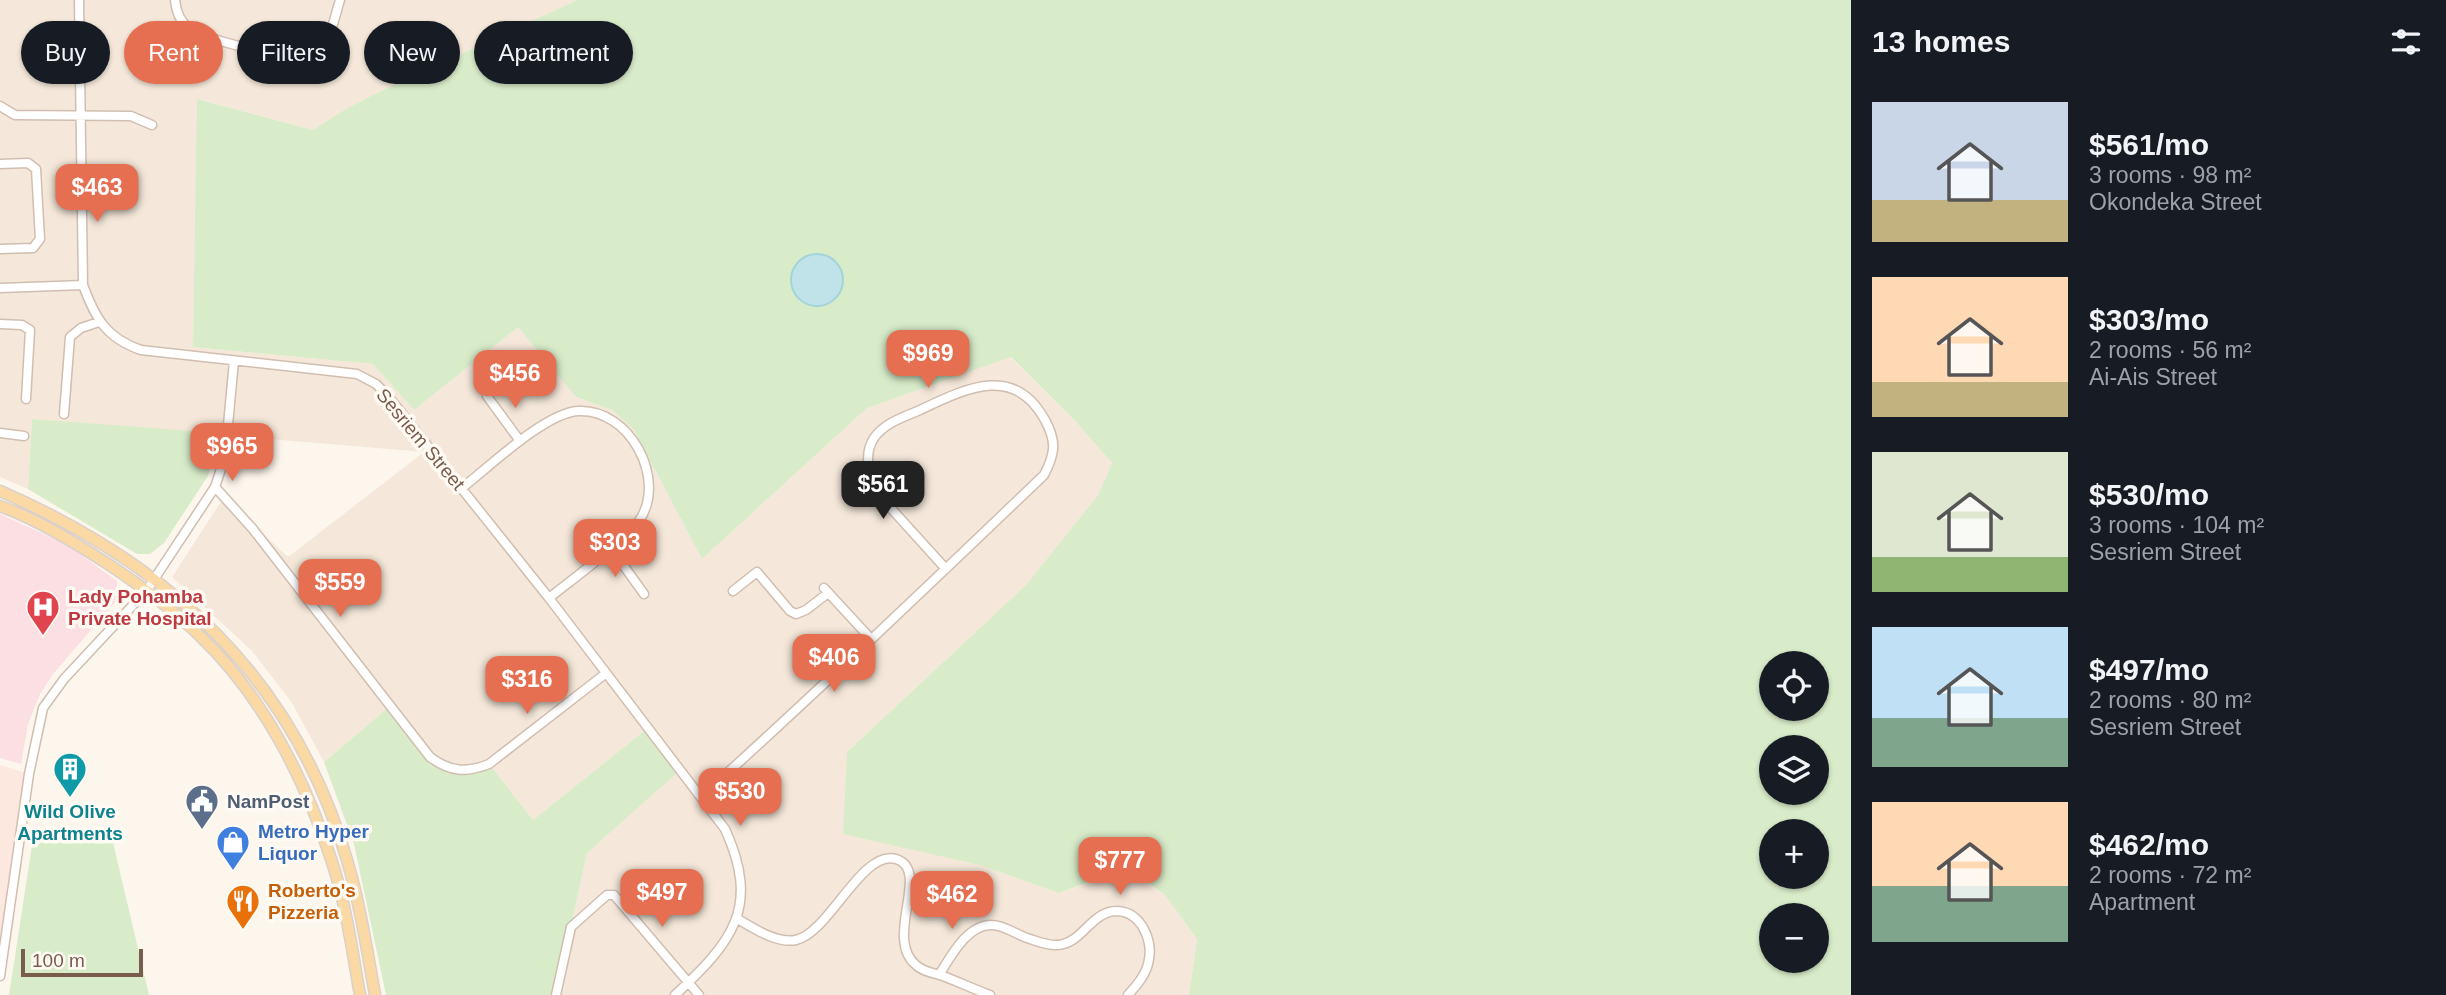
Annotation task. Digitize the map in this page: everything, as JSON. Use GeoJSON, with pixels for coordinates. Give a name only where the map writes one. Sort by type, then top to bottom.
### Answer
{"type":"FeatureCollection","features":[{"type":"Feature","properties":{"kind":"main road"},"geometry":{"type":"LineString","coordinates":[[0,491],[39,508],[85,534],[155,579],[190,607],[245,664],[268,694],[310,766],[346,858],[359,906],[375,995]]}},
{"type":"Feature","properties":{"kind":"main road"},"geometry":{"type":"LineString","coordinates":[[0,506],[20,513],[83,548],[146,590],[203,638],[233,672],[270,726],[301,782],[332,861],[345,911],[360,995]]}},
{"type":"Feature","properties":{"kind":"street","name":"Sesriem Street"},"geometry":{"type":"LineString","coordinates":[[79,0],[83,285],[99,322],[118,340],[141,350],[341,372],[367,378],[387,395],[549,598],[725,829],[741,881],[740,906],[716,955],[675,995]]}},
{"type":"Feature","properties":{"kind":"street"},"geometry":{"type":"LineString","coordinates":[[175,0],[184,24],[200,35],[307,61],[315,57],[327,41],[340,0]]}},
{"type":"Feature","properties":{"kind":"street"},"geometry":{"type":"LineString","coordinates":[[0,106],[15,115],[131,116],[152,125]]}},
{"type":"Feature","properties":{"kind":"street"},"geometry":{"type":"LineString","coordinates":[[0,164],[28,163],[36,169],[40,239],[33,248],[0,249]]}},
{"type":"Feature","properties":{"kind":"street"},"geometry":{"type":"LineString","coordinates":[[0,288],[83,285]]}},
{"type":"Feature","properties":{"kind":"street"},"geometry":{"type":"LineString","coordinates":[[64,414],[70,337],[81,328],[99,322]]}},
{"type":"Feature","properties":{"kind":"street"},"geometry":{"type":"LineString","coordinates":[[0,324],[22,325],[30,330],[26,399]]}},
{"type":"Feature","properties":{"kind":"street"},"geometry":{"type":"LineString","coordinates":[[0,976],[29,774],[43,708],[64,679],[155,579],[215,487],[225,457],[234,362]]}},
{"type":"Feature","properties":{"kind":"street"},"geometry":{"type":"LineString","coordinates":[[702,796],[946,569],[1044,475],[1053,456],[1052,438],[1034,401],[1018,390],[994,385],[970,388],[889,424],[874,438],[869,452],[869,468],[878,494],[946,569]]}},
{"type":"Feature","properties":{"kind":"street"},"geometry":{"type":"LineString","coordinates":[[487,396],[520,441]]}},
{"type":"Feature","properties":{"kind":"street"},"geometry":{"type":"LineString","coordinates":[[462,488],[520,441],[556,417],[578,411],[603,415],[627,433],[641,453],[648,470],[649,490],[639,522],[549,598]]}},
{"type":"Feature","properties":{"kind":"street"},"geometry":{"type":"LineString","coordinates":[[0,433],[24,436]]}},
{"type":"Feature","properties":{"kind":"street"},"geometry":{"type":"LineString","coordinates":[[215,487],[252,528],[430,757],[442,766],[466,771],[489,764],[605,674]]}},
{"type":"Feature","properties":{"kind":"street"},"geometry":{"type":"LineString","coordinates":[[611,548],[644,594]]}},
{"type":"Feature","properties":{"kind":"street"},"geometry":{"type":"LineString","coordinates":[[733,591],[765,566]]}},
{"type":"Feature","properties":{"kind":"street"},"geometry":{"type":"LineString","coordinates":[[757,572],[790,611],[796,614],[806,610],[826,590],[871,639]]}},
{"type":"Feature","properties":{"kind":"street"},"geometry":{"type":"LineString","coordinates":[[736,918],[762,932],[788,940],[797,939],[811,931],[875,863],[891,858],[899,860],[910,873],[911,884],[902,930],[907,954],[916,966],[990,995]]}},
{"type":"Feature","properties":{"kind":"street"},"geometry":{"type":"LineString","coordinates":[[556,995],[571,927],[607,895],[614,895],[699,995]]}},
{"type":"Feature","properties":{"kind":"street"},"geometry":{"type":"LineString","coordinates":[[939,975],[953,953],[978,928],[992,925],[1038,942],[1061,945],[1072,941],[1103,913],[1116,911],[1128,913],[1140,922],[1150,949],[1143,977],[1128,995]]}},
{"type":"Feature","properties":{"kind":"shaded area"},"geometry":{"type":"Polygon","coordinates":[[[0,0],[577,0],[532,21],[474,21],[474,48],[460,54],[460,21],[364,21],[364,84],[396,84],[344,110],[313,130],[198,99],[193,347],[373,364],[414,410],[518,327],[576,397],[612,410],[634,430],[702,559],[867,408],[1010,357],[1076,422],[1112,463],[1098,495],[1026,585],[847,752],[980,865],[1059,893],[1128,870],[1165,895],[1197,939],[1189,995],[556,995],[587,853],[680,769],[648,728],[533,820],[489,765],[480,768],[442,766],[390,706],[324,762],[292,703],[252,651],[172,577],[224,497],[288,557],[424,452],[32,419],[28,489],[0,477],[0,0]]]}},
{"type":"Feature","properties":{"kind":"shaded area","name":"Lady Pohamba Private Hospital"},"geometry":{"type":"Polygon","coordinates":[[[0,514],[66,544],[117,581],[117,600],[53,674],[40,694],[28,724],[21,764],[0,758],[0,514]]]}},
{"type":"Feature","properties":{"kind":"shaded area"},"geometry":{"type":"Polygon","coordinates":[[[0,765],[29,774],[0,976],[0,765]]]}},
{"type":"Feature","properties":{"kind":"green space"},"geometry":{"type":"Polygon","coordinates":[[[577,0],[1851,0],[1851,995],[1189,995],[1197,939],[1165,895],[1128,868],[1059,893],[980,865],[843,834],[847,752],[1026,585],[1098,495],[1112,463],[1076,422],[1011,357],[867,408],[702,559],[634,430],[612,410],[576,397],[518,327],[414,410],[373,364],[193,347],[197,99],[313,130],[344,110],[396,84],[460,84],[460,54],[474,48],[474,84],[633,84],[633,21],[532,21],[577,0]]]}},
{"type":"Feature","properties":{"kind":"green space"},"geometry":{"type":"Polygon","coordinates":[[[32,419],[219,433],[208,476],[164,543],[150,554],[137,554],[28,489],[32,419]]]}},
{"type":"Feature","properties":{"kind":"green space"},"geometry":{"type":"Polygon","coordinates":[[[390,706],[430,757],[452,770],[489,764],[533,820],[648,728],[681,769],[587,853],[556,995],[386,995],[354,844],[324,762],[390,706]]]}},
{"type":"Feature","properties":{"kind":"green space"},"geometry":{"type":"Polygon","coordinates":[[[111,834],[149,995],[9,995],[33,839],[111,834]]]}},
{"type":"Feature","properties":{"kind":"water"},"geometry":{"type":"Polygon","coordinates":[[[817,254],[827,256],[835,262],[841,270],[841,290],[835,298],[827,304],[817,306],[807,304],[799,298],[793,290],[791,280],[793,270],[799,262],[807,256],[817,254]]]}},
{"type":"Feature","properties":{"kind":"place","name":"Lady Pohamba Private Hospital"},"geometry":{"type":"Point","coordinates":[43,637]}},
{"type":"Feature","properties":{"kind":"place","name":"Wild Olive Apartments"},"geometry":{"type":"Point","coordinates":[70,799]}},
{"type":"Feature","properties":{"kind":"place","name":"NamPost"},"geometry":{"type":"Point","coordinates":[202,831]}},
{"type":"Feature","properties":{"kind":"place","name":"Metro Hyper Liquor"},"geometry":{"type":"Point","coordinates":[233,872]}},
{"type":"Feature","properties":{"kind":"place","name":"Roberto's Pizzeria"},"geometry":{"type":"Point","coordinates":[243,931]}}]}
